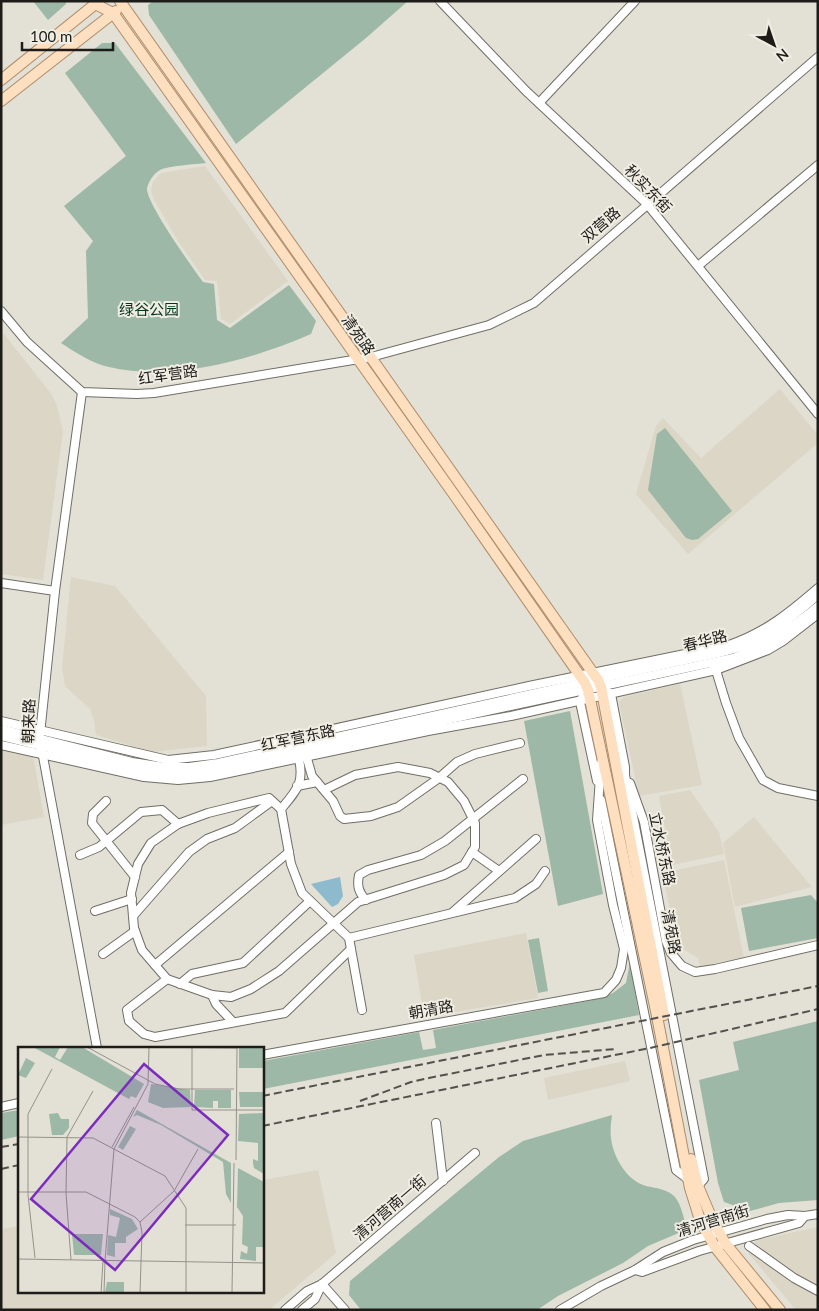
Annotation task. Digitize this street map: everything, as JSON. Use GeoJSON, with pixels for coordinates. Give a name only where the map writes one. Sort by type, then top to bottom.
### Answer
{"type":"FeatureCollection","features":[{"type":"Feature","properties":{"kind":"main road","name":"清苑路"},"geometry":{"type":"LineString","coordinates":[[96,2],[113,14],[357,359],[585,689],[602,751],[654,1002],[688,1180],[700,1220],[715,1246],[765,1310]]}},
{"type":"Feature","properties":{"kind":"main road"},"geometry":{"type":"LineString","coordinates":[[1,80],[96,2]]}},
{"type":"Feature","properties":{"kind":"main road","name":"清苑路"},"geometry":{"type":"LineString","coordinates":[[124,3],[601,686],[698,1186],[726,1243],[780,1310]]}},
{"type":"Feature","properties":{"kind":"main road"},"geometry":{"type":"LineString","coordinates":[[1,101],[113,14],[124,3]]}},
{"type":"Feature","properties":{"kind":"main road"},"geometry":{"type":"LineString","coordinates":[[81,16],[92,29]]}},
{"type":"Feature","properties":{"kind":"street","name":"秋实东街"},"geometry":{"type":"LineString","coordinates":[[440,1],[539,103],[647,204],[818,414]]}},
{"type":"Feature","properties":{"kind":"street"},"geometry":{"type":"LineString","coordinates":[[539,103],[635,1]]}},
{"type":"Feature","properties":{"kind":"street","name":"双营路"},"geometry":{"type":"LineString","coordinates":[[371,357],[489,325],[534,303],[818,57]]}},
{"type":"Feature","properties":{"kind":"street"},"geometry":{"type":"LineString","coordinates":[[698,266],[818,165]]}},
{"type":"Feature","properties":{"kind":"street"},"geometry":{"type":"LineString","coordinates":[[1,311],[26,342],[82,392]]}},
{"type":"Feature","properties":{"kind":"street","name":"红军营路"},"geometry":{"type":"LineString","coordinates":[[82,392],[99,394],[154,393],[371,357]]}},
{"type":"Feature","properties":{"kind":"street","name":"朝来路"},"geometry":{"type":"LineString","coordinates":[[82,392],[55,591],[40,730],[41,747],[97,1047]]}},
{"type":"Feature","properties":{"kind":"street"},"geometry":{"type":"LineString","coordinates":[[1,583],[55,591]]}},
{"type":"Feature","properties":{"kind":"street"},"geometry":{"type":"LineString","coordinates":[[601,686],[744,640],[773,624],[818,588]]}},
{"type":"Feature","properties":{"kind":"street","name":"春华路"},"geometry":{"type":"LineString","coordinates":[[601,686],[753,642],[781,626],[818,596]]}},
{"type":"Feature","properties":{"kind":"street","name":"春华路"},"geometry":{"type":"LineString","coordinates":[[585,689],[715,666],[767,644],[786,632],[818,606]]}},
{"type":"Feature","properties":{"kind":"street"},"geometry":{"type":"LineString","coordinates":[[1,720],[168,760],[214,755],[297,736],[715,666],[768,650],[818,614]]}},
{"type":"Feature","properties":{"kind":"street"},"geometry":{"type":"LineString","coordinates":[[715,666],[739,738],[764,780],[778,788],[818,796]]}},
{"type":"Feature","properties":{"kind":"street","name":"清苑路"},"geometry":{"type":"LineString","coordinates":[[601,686],[625,767],[625,775],[704,1179],[698,1186]]}},
{"type":"Feature","properties":{"kind":"street"},"geometry":{"type":"LineString","coordinates":[[1,745],[41,747],[144,777],[178,780],[210,777],[301,751],[585,689]]}},
{"type":"Feature","properties":{"kind":"street","name":"清苑路"},"geometry":{"type":"LineString","coordinates":[[585,689],[599,790],[676,1170],[688,1180]]}},
{"type":"Feature","properties":{"kind":"street","name":"红军营东路"},"geometry":{"type":"LineString","coordinates":[[1,736],[41,747],[164,767],[189,767],[301,751],[585,689]]}},
{"type":"Feature","properties":{"kind":"street","name":"红军营东路"},"geometry":{"type":"LineString","coordinates":[[1,729],[41,747]]}},
{"type":"Feature","properties":{"kind":"street"},"geometry":{"type":"LineString","coordinates":[[297,736],[301,751],[312,776],[333,801],[340,816],[344,819],[371,816],[398,807],[439,778],[457,762],[475,754],[520,743]]}},
{"type":"Feature","properties":{"kind":"street"},"geometry":{"type":"LineString","coordinates":[[281,808],[292,796],[302,778],[301,751]]}},
{"type":"Feature","properties":{"kind":"street"},"geometry":{"type":"LineString","coordinates":[[599,790],[602,751]]}},
{"type":"Feature","properties":{"kind":"street"},"geometry":{"type":"LineString","coordinates":[[614,758],[625,775]]}},
{"type":"Feature","properties":{"kind":"street"},"geometry":{"type":"LineString","coordinates":[[324,790],[355,775],[398,767],[430,773],[448,782],[464,801],[475,823],[475,847],[464,865],[444,875],[358,902],[336,923],[279,971],[251,989],[231,997],[212,995],[167,979],[142,950],[135,931],[132,899],[135,877],[138,864],[152,843],[178,824],[208,813],[269,798],[281,808],[291,864],[302,893],[336,923],[348,938],[362,1010]]}},
{"type":"Feature","properties":{"kind":"street","name":"立水桥东路"},"geometry":{"type":"LineString","coordinates":[[625,775],[629,779],[644,822],[666,941],[670,953],[682,966],[695,972],[715,969],[818,945]]}},
{"type":"Feature","properties":{"kind":"street"},"geometry":{"type":"LineString","coordinates":[[366,900],[361,895],[357,885],[359,875],[368,870],[422,854],[445,841],[523,779]]}},
{"type":"Feature","properties":{"kind":"street"},"geometry":{"type":"LineString","coordinates":[[297,786],[317,782]]}},
{"type":"Feature","properties":{"kind":"street","name":"朝清路"},"geometry":{"type":"LineString","coordinates":[[264,1055],[604,993],[616,980],[621,968],[624,949],[604,863],[597,820],[599,790]]}},
{"type":"Feature","properties":{"kind":"street"},"geometry":{"type":"LineString","coordinates":[[106,801],[93,814],[92,823],[135,877]]}},
{"type":"Feature","properties":{"kind":"street"},"geometry":{"type":"LineString","coordinates":[[133,916],[189,852],[207,839],[235,828],[272,801]]}},
{"type":"Feature","properties":{"kind":"street"},"geometry":{"type":"LineString","coordinates":[[80,854],[99,847],[141,812],[162,810],[178,824]]}},
{"type":"Feature","properties":{"kind":"street"},"geometry":{"type":"LineString","coordinates":[[452,913],[536,839]]}},
{"type":"Feature","properties":{"kind":"street"},"geometry":{"type":"LineString","coordinates":[[155,965],[289,852]]}},
{"type":"Feature","properties":{"kind":"street"},"geometry":{"type":"LineString","coordinates":[[472,852],[499,872]]}},
{"type":"Feature","properties":{"kind":"street"},"geometry":{"type":"LineString","coordinates":[[348,938],[515,898],[536,884],[545,871]]}},
{"type":"Feature","properties":{"kind":"street"},"geometry":{"type":"LineString","coordinates":[[95,911],[132,899]]}},
{"type":"Feature","properties":{"kind":"street"},"geometry":{"type":"LineString","coordinates":[[180,984],[192,974],[243,962],[310,900]]}},
{"type":"Feature","properties":{"kind":"street"},"geometry":{"type":"LineString","coordinates":[[103,954],[135,931]]}},
{"type":"Feature","properties":{"kind":"street"},"geometry":{"type":"LineString","coordinates":[[167,979],[127,1010],[129,1021],[144,1034],[155,1037],[285,1013],[351,949]]}},
{"type":"Feature","properties":{"kind":"street"},"geometry":{"type":"LineString","coordinates":[[212,995],[216,1004],[233,1022]]}},
{"type":"Feature","properties":{"kind":"street"},"geometry":{"type":"LineString","coordinates":[[1,1107],[18,1103]]}},
{"type":"Feature","properties":{"kind":"street"},"geometry":{"type":"LineString","coordinates":[[436,1123],[443,1181]]}},
{"type":"Feature","properties":{"kind":"street","name":"清河营南一街"},"geometry":{"type":"LineString","coordinates":[[285,1310],[307,1291],[322,1284],[475,1153]]}},
{"type":"Feature","properties":{"kind":"street","name":"清河营南街"},"geometry":{"type":"LineString","coordinates":[[560,1310],[601,1286],[635,1270],[662,1252],[709,1235],[767,1219],[788,1215],[805,1216],[818,1214]]}},
{"type":"Feature","properties":{"kind":"street","name":"清河营南街"},"geometry":{"type":"LineString","coordinates":[[635,1270],[642,1272],[715,1246],[799,1223],[805,1216]]}},
{"type":"Feature","properties":{"kind":"street"},"geometry":{"type":"LineString","coordinates":[[749,1246],[794,1278],[818,1291]]}},
{"type":"Feature","properties":{"kind":"street"},"geometry":{"type":"LineString","coordinates":[[322,1284],[345,1310]]}},
{"type":"Feature","properties":{"kind":"street","name":"清河营南一街"},"geometry":{"type":"LineString","coordinates":[[302,1310],[315,1299],[322,1284]]}},
{"type":"Feature","properties":{"kind":"shaded area"},"geometry":{"type":"Polygon","coordinates":[[[205,166],[288,281],[230,324],[221,319],[217,281],[205,280],[178,241],[154,200],[151,190],[153,182],[161,173],[205,166]]]}},
{"type":"Feature","properties":{"kind":"shaded area"},"geometry":{"type":"Polygon","coordinates":[[[4,334],[52,395],[57,406],[63,431],[43,580],[1,574],[1,336],[4,334]]]}},
{"type":"Feature","properties":{"kind":"shaded area"},"geometry":{"type":"Polygon","coordinates":[[[780,389],[818,435],[818,443],[688,554],[636,494],[656,426],[663,418],[701,458],[780,389]]]}},
{"type":"Feature","properties":{"kind":"shaded area"},"geometry":{"type":"Polygon","coordinates":[[[71,577],[115,586],[206,696],[207,746],[152,752],[96,735],[90,709],[65,686],[62,668],[71,577]]]}},
{"type":"Feature","properties":{"kind":"shaded area"},"geometry":{"type":"Polygon","coordinates":[[[680,684],[702,785],[639,796],[619,702],[624,697],[680,684]]]}},
{"type":"Feature","properties":{"kind":"shaded area"},"geometry":{"type":"Polygon","coordinates":[[[1,747],[33,755],[44,817],[1,825],[1,747]]]}},
{"type":"Feature","properties":{"kind":"shaded area"},"geometry":{"type":"Polygon","coordinates":[[[690,790],[719,832],[724,854],[672,865],[659,796],[690,790]]]}},
{"type":"Feature","properties":{"kind":"shaded area"},"geometry":{"type":"Polygon","coordinates":[[[754,817],[812,887],[735,907],[723,843],[754,817]]]}},
{"type":"Feature","properties":{"kind":"shaded area"},"geometry":{"type":"Polygon","coordinates":[[[724,860],[744,958],[700,966],[698,958],[676,945],[663,873],[724,860]]]}},
{"type":"Feature","properties":{"kind":"shaded area"},"geometry":{"type":"Polygon","coordinates":[[[526,933],[538,998],[424,1017],[414,955],[526,933]]]}},
{"type":"Feature","properties":{"kind":"shaded area"},"geometry":{"type":"Polygon","coordinates":[[[625,1061],[630,1081],[548,1100],[544,1078],[625,1061]]]}},
{"type":"Feature","properties":{"kind":"shaded area"},"geometry":{"type":"Polygon","coordinates":[[[318,1170],[336,1253],[269,1310],[1,1310],[1,1229],[18,1226],[18,1294],[264,1294],[264,1180],[318,1170]]]}},
{"type":"Feature","properties":{"kind":"shaded area"},"geometry":{"type":"Polygon","coordinates":[[[818,1227],[818,1310],[796,1310],[749,1254],[752,1245],[757,1240],[818,1227]]]}},
{"type":"Feature","properties":{"kind":"green space"},"geometry":{"type":"Polygon","coordinates":[[[33,1],[66,1],[66,4],[48,20],[33,1]]]}},
{"type":"Feature","properties":{"kind":"green space"},"geometry":{"type":"Polygon","coordinates":[[[153,1],[408,1],[366,38],[236,144],[149,15],[148,5],[153,1]]]}},
{"type":"Feature","properties":{"kind":"green space","name":"绿谷公园"},"geometry":{"type":"Polygon","coordinates":[[[102,43],[115,43],[206,163],[175,166],[160,170],[152,178],[147,189],[154,208],[203,282],[214,284],[217,320],[230,328],[289,285],[316,321],[311,334],[238,360],[186,370],[160,372],[134,371],[109,367],[84,357],[61,343],[88,318],[86,251],[93,241],[64,206],[126,156],[65,73],[102,43]]]}},
{"type":"Feature","properties":{"kind":"green space"},"geometry":{"type":"Polygon","coordinates":[[[665,428],[732,511],[698,539],[686,538],[648,490],[657,434],[665,428]]]}},
{"type":"Feature","properties":{"kind":"green space"},"geometry":{"type":"Polygon","coordinates":[[[570,711],[603,894],[558,906],[524,721],[570,711]]]}},
{"type":"Feature","properties":{"kind":"green space"},"geometry":{"type":"Polygon","coordinates":[[[811,895],[818,903],[818,938],[749,951],[741,908],[811,895]]]}},
{"type":"Feature","properties":{"kind":"green space"},"geometry":{"type":"Polygon","coordinates":[[[539,938],[548,991],[538,993],[528,940],[539,938]]]}},
{"type":"Feature","properties":{"kind":"green space"},"geometry":{"type":"Polygon","coordinates":[[[630,962],[639,1015],[264,1089],[264,1061],[419,1032],[423,1050],[436,1048],[433,1030],[593,1000],[613,993],[626,983],[630,962]]]}},
{"type":"Feature","properties":{"kind":"green space"},"geometry":{"type":"Polygon","coordinates":[[[818,1021],[818,1200],[779,1203],[750,1211],[724,1202],[718,1183],[699,1080],[739,1070],[733,1042],[818,1021]]]}},
{"type":"Feature","properties":{"kind":"green space"},"geometry":{"type":"Polygon","coordinates":[[[18,1110],[18,1136],[1,1140],[1,1113],[18,1110]]]}},
{"type":"Feature","properties":{"kind":"green space"},"geometry":{"type":"Polygon","coordinates":[[[612,1115],[612,1145],[622,1167],[627,1174],[639,1183],[663,1190],[675,1197],[680,1205],[685,1222],[681,1232],[648,1246],[623,1263],[558,1296],[537,1310],[361,1310],[349,1295],[350,1281],[499,1157],[523,1141],[612,1115]]]}},
{"type":"Feature","properties":{"kind":"water"},"geometry":{"type":"Polygon","coordinates":[[[340,877],[343,896],[338,904],[332,907],[311,884],[340,877]]]}},
{"type":"Feature","properties":{"kind":"railway"},"geometry":{"type":"LineString","coordinates":[[264,1096],[818,986]]}},
{"type":"Feature","properties":{"kind":"railway"},"geometry":{"type":"LineString","coordinates":[[264,1126],[650,1048],[818,1009]]}},
{"type":"Feature","properties":{"kind":"railway"},"geometry":{"type":"LineString","coordinates":[[360,1101],[411,1082],[429,1078],[544,1055],[616,1049]]}},
{"type":"Feature","properties":{"kind":"railway"},"geometry":{"type":"LineString","coordinates":[[1,1147],[18,1144]]}},
{"type":"Feature","properties":{"kind":"railway"},"geometry":{"type":"LineString","coordinates":[[1,1169],[18,1165]]}}]}
